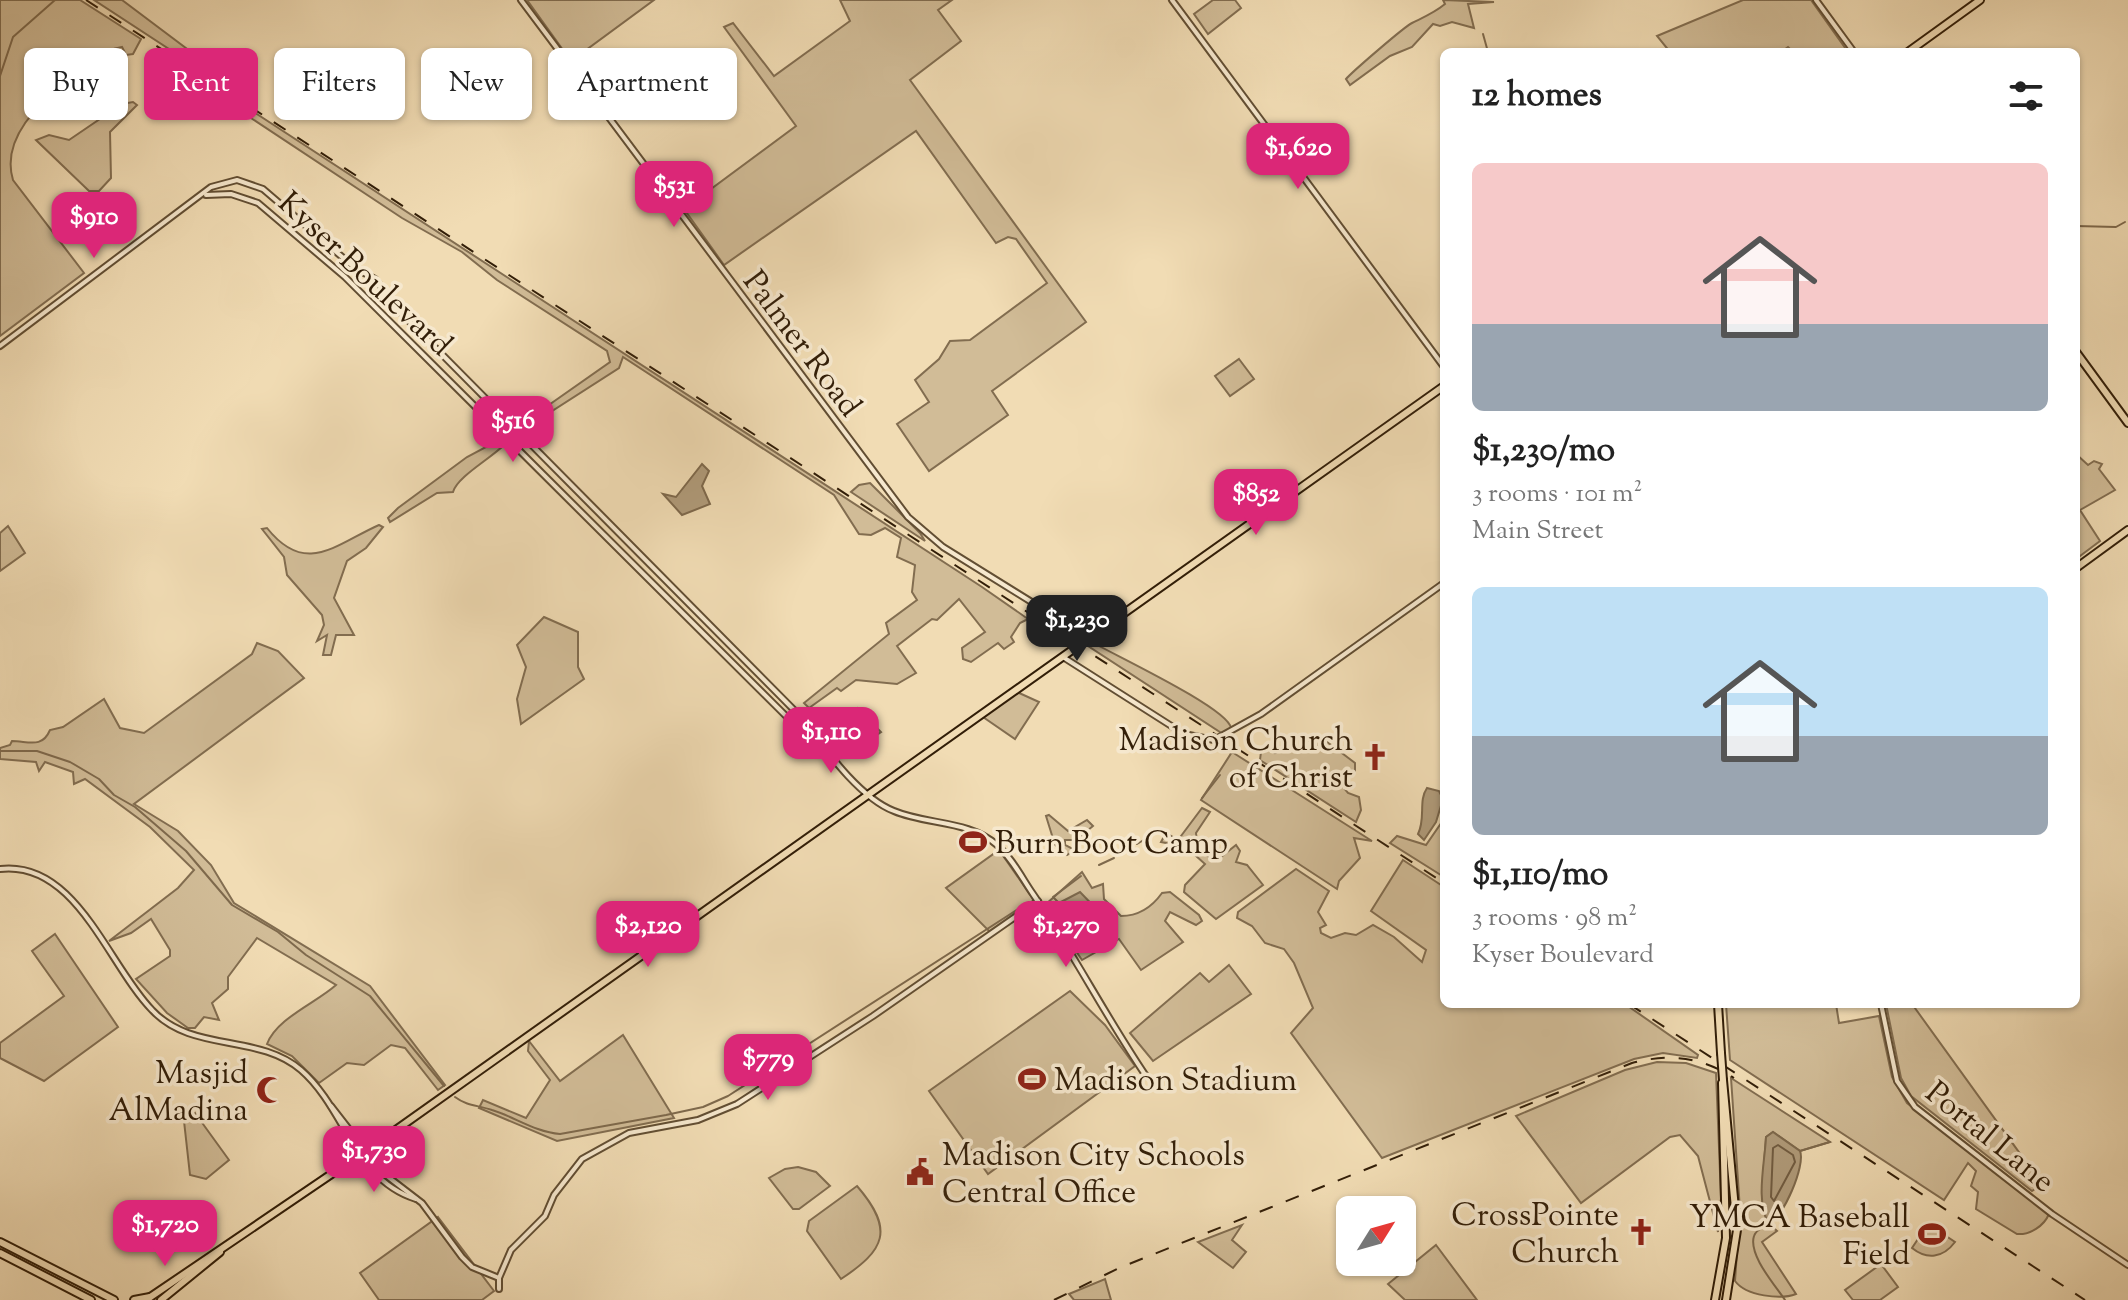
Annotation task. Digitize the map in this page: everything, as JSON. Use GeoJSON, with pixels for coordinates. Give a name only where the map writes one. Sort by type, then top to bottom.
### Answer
{"type":"FeatureCollection","features":[{"type":"Feature","properties":{"kind":"main road"},"geometry":{"type":"LineString","coordinates":[[1914,48],[1980,0]]}},
{"type":"Feature","properties":{"kind":"main road"},"geometry":{"type":"LineString","coordinates":[[2080,357],[2128,423]]}},
{"type":"Feature","properties":{"kind":"main road"},"geometry":{"type":"LineString","coordinates":[[134,1300],[148,1299],[364,1152],[1440,389]]}},
{"type":"Feature","properties":{"kind":"main road"},"geometry":{"type":"LineString","coordinates":[[2080,565],[2128,530]]}},
{"type":"Feature","properties":{"kind":"main road"},"geometry":{"type":"LineString","coordinates":[[1718,1008],[1737,1230],[1726,1300]]}},
{"type":"Feature","properties":{"kind":"main road"},"geometry":{"type":"LineString","coordinates":[[1715,1300],[1726,1238],[1720,1091],[1723,1080]]}},
{"type":"Feature","properties":{"kind":"main road"},"geometry":{"type":"LineString","coordinates":[[0,1242],[111,1299],[122,1300]]}},
{"type":"Feature","properties":{"kind":"main road"},"geometry":{"type":"LineString","coordinates":[[163,1299],[212,1262],[227,1245]]}},
{"type":"Feature","properties":{"kind":"main road"},"geometry":{"type":"LineString","coordinates":[[0,1253],[88,1299]]}},
{"type":"Feature","properties":{"kind":"street","name":"Palmer Road"},"geometry":{"type":"LineString","coordinates":[[521,0],[849,442],[921,530],[1088,637]]}},
{"type":"Feature","properties":{"kind":"street"},"geometry":{"type":"LineString","coordinates":[[1172,0],[1440,362]]}},
{"type":"Feature","properties":{"kind":"street"},"geometry":{"type":"LineString","coordinates":[[1816,0],[1851,48]]}},
{"type":"Feature","properties":{"kind":"street","name":"Kyser Boulevard"},"geometry":{"type":"LineString","coordinates":[[203,195],[222,182],[250,183],[263,189],[355,268],[375,279],[401,313],[800,716],[814,737],[868,794],[895,812],[971,830],[1002,849],[1038,901],[1146,1076]]}},
{"type":"Feature","properties":{"kind":"street","name":"Kyser Boulevard"},"geometry":{"type":"LineString","coordinates":[[203,195],[231,194],[258,203],[345,277],[789,719],[814,737]]}},
{"type":"Feature","properties":{"kind":"street"},"geometry":{"type":"LineString","coordinates":[[0,346],[203,195]]}},
{"type":"Feature","properties":{"kind":"street"},"geometry":{"type":"LineString","coordinates":[[1061,657],[1077,663],[1190,736],[1214,740],[1244,726],[1440,586]]}},
{"type":"Feature","properties":{"kind":"street"},"geometry":{"type":"LineString","coordinates":[[1073,648],[1077,663]]}},
{"type":"Feature","properties":{"kind":"street"},"geometry":{"type":"LineString","coordinates":[[0,869],[23,868],[38,873],[65,891],[161,1019],[184,1033],[278,1055],[307,1076],[385,1185],[416,1199],[472,1267],[499,1278]]}},
{"type":"Feature","properties":{"kind":"street"},"geometry":{"type":"LineString","coordinates":[[499,1289],[499,1278],[511,1250],[545,1216],[554,1195],[582,1159],[629,1133],[698,1120],[737,1104],[873,1016],[1038,901]]}},
{"type":"Feature","properties":{"kind":"street","name":"Portal Lane"},"geometry":{"type":"LineString","coordinates":[[1882,1008],[1897,1081],[1915,1107],[2052,1214],[2128,1265]]}},
{"type":"Feature","properties":{"kind":"shaded area"},"geometry":{"type":"Polygon","coordinates":[[[0,0],[80,0],[141,39],[133,54],[128,55],[128,48],[122,47],[24,48],[24,120],[27,120],[12,149],[13,180],[84,273],[0,336],[0,0]]]}},
{"type":"Feature","properties":{"kind":"shaded area"},"geometry":{"type":"Polygon","coordinates":[[[94,0],[122,0],[186,48],[167,48],[94,0]]]}},
{"type":"Feature","properties":{"kind":"shaded area"},"geometry":{"type":"Polygon","coordinates":[[[527,0],[654,0],[589,48],[562,48],[527,0]]]}},
{"type":"Feature","properties":{"kind":"shaded area"},"geometry":{"type":"Polygon","coordinates":[[[840,0],[952,0],[938,10],[961,41],[910,80],[1086,322],[992,391],[1008,415],[929,471],[897,424],[929,402],[915,380],[939,359],[950,341],[970,340],[1047,283],[1016,239],[1008,237],[996,243],[916,131],[724,265],[684,209],[796,126],[724,27],[733,23],[774,76],[850,21],[840,0]]]}},
{"type":"Feature","properties":{"kind":"shaded area"},"geometry":{"type":"Polygon","coordinates":[[[1213,0],[1235,0],[1241,8],[1208,34],[1194,14],[1213,0]]]}},
{"type":"Feature","properties":{"kind":"shaded area"},"geometry":{"type":"Polygon","coordinates":[[[1443,0],[1494,2],[1468,4],[1474,28],[1452,22],[1440,26],[1433,24],[1412,47],[1390,56],[1350,85],[1346,79],[1358,68],[1407,26],[1445,4],[1443,0]]]}},
{"type":"Feature","properties":{"kind":"shaded area"},"geometry":{"type":"Polygon","coordinates":[[[1743,0],[1811,0],[1845,48],[1667,48],[1657,36],[1743,0]]]}},
{"type":"Feature","properties":{"kind":"shaded area"},"geometry":{"type":"Polygon","coordinates":[[[128,103],[137,105],[128,114],[128,103]]]}},
{"type":"Feature","properties":{"kind":"shaded area"},"geometry":{"type":"Polygon","coordinates":[[[258,115],[982,587],[1028,619],[1020,623],[1011,637],[1014,642],[1004,649],[998,643],[971,662],[963,659],[962,648],[985,632],[959,599],[937,620],[932,619],[897,646],[916,673],[897,684],[856,680],[841,691],[837,688],[809,708],[804,703],[889,634],[886,623],[917,600],[912,592],[915,565],[897,557],[901,538],[885,528],[871,535],[859,534],[834,495],[623,357],[619,368],[532,424],[528,430],[533,435],[529,440],[516,428],[610,362],[607,351],[497,280],[462,252],[402,218],[254,120],[258,120],[258,115]]]}},
{"type":"Feature","properties":{"kind":"shaded area"},"geometry":{"type":"Polygon","coordinates":[[[98,120],[122,120],[110,132],[111,178],[99,191],[89,191],[36,140],[49,135],[69,140],[98,120]]]}},
{"type":"Feature","properties":{"kind":"shaded area"},"geometry":{"type":"Polygon","coordinates":[[[1239,359],[1254,379],[1230,396],[1215,376],[1239,359]]]}},
{"type":"Feature","properties":{"kind":"shaded area"},"geometry":{"type":"Polygon","coordinates":[[[499,440],[504,445],[467,474],[453,492],[437,493],[390,522],[388,518],[398,508],[467,457],[499,440]]]}},
{"type":"Feature","properties":{"kind":"shaded area"},"geometry":{"type":"Polygon","coordinates":[[[2080,458],[2088,465],[2094,461],[2102,464],[2099,469],[2115,490],[2080,510],[2080,458]]]}},
{"type":"Feature","properties":{"kind":"shaded area"},"geometry":{"type":"Polygon","coordinates":[[[870,483],[925,541],[851,492],[859,485],[870,483]]]}},
{"type":"Feature","properties":{"kind":"shaded area"},"geometry":{"type":"Polygon","coordinates":[[[2080,510],[2100,541],[2080,556],[2080,510]]]}},
{"type":"Feature","properties":{"kind":"shaded area"},"geometry":{"type":"Polygon","coordinates":[[[379,525],[383,527],[366,548],[347,561],[334,598],[354,635],[336,635],[331,655],[323,655],[327,635],[317,641],[324,625],[322,615],[287,575],[284,557],[262,529],[267,528],[281,543],[295,551],[308,554],[335,547],[379,525]]]}},
{"type":"Feature","properties":{"kind":"shaded area"},"geometry":{"type":"Polygon","coordinates":[[[8,526],[25,553],[0,571],[0,533],[8,526]]]}},
{"type":"Feature","properties":{"kind":"shaded area"},"geometry":{"type":"Polygon","coordinates":[[[544,617],[578,632],[578,667],[584,679],[521,724],[517,699],[526,667],[517,645],[544,617]]]}},
{"type":"Feature","properties":{"kind":"shaded area"},"geometry":{"type":"Polygon","coordinates":[[[1090,641],[1191,695],[1225,719],[1231,728],[1223,734],[1085,644],[1090,641]]]}},
{"type":"Feature","properties":{"kind":"shaded area"},"geometry":{"type":"Polygon","coordinates":[[[257,643],[278,651],[304,678],[134,804],[178,831],[211,865],[234,903],[370,986],[445,1085],[438,1090],[405,1048],[391,1045],[364,1065],[347,1063],[319,1083],[292,1056],[267,1044],[279,1026],[336,985],[257,938],[228,977],[228,989],[212,1003],[219,1020],[204,1017],[195,1028],[188,1028],[167,1013],[136,979],[170,956],[170,950],[151,919],[131,933],[109,941],[178,888],[194,870],[150,827],[85,779],[74,784],[73,772],[45,762],[39,771],[36,762],[0,759],[0,748],[10,745],[12,741],[39,742],[50,730],[63,727],[104,699],[120,728],[144,733],[252,654],[257,643]]]}},
{"type":"Feature","properties":{"kind":"shaded area"},"geometry":{"type":"Polygon","coordinates":[[[1017,692],[1039,702],[1015,739],[983,717],[1017,692]]]}},
{"type":"Feature","properties":{"kind":"shaded area"},"geometry":{"type":"Polygon","coordinates":[[[857,708],[881,732],[844,757],[820,734],[857,708]]]}},
{"type":"Feature","properties":{"kind":"shaded area"},"geometry":{"type":"Polygon","coordinates":[[[1318,735],[1355,763],[1355,771],[1338,781],[1348,793],[1359,797],[1361,810],[1356,822],[1260,760],[1261,752],[1267,748],[1275,753],[1290,746],[1296,751],[1318,735]]]}},
{"type":"Feature","properties":{"kind":"shaded area"},"geometry":{"type":"Polygon","coordinates":[[[1232,752],[1372,841],[1354,838],[1360,858],[1339,881],[1337,889],[1201,800],[1232,752]]]}},
{"type":"Feature","properties":{"kind":"shaded area"},"geometry":{"type":"Polygon","coordinates":[[[1202,808],[1210,812],[1196,833],[1198,850],[1216,861],[1236,845],[1240,851],[1236,862],[1247,865],[1263,885],[1216,919],[1184,892],[1185,885],[1205,864],[1186,847],[1161,842],[1166,833],[1178,840],[1202,808]]]}},
{"type":"Feature","properties":{"kind":"shaded area"},"geometry":{"type":"Polygon","coordinates":[[[1049,815],[1068,831],[1087,820],[1093,826],[1076,840],[1065,840],[1065,845],[1075,850],[1067,855],[1055,845],[1046,816],[1049,815]]]}},
{"type":"Feature","properties":{"kind":"shaded area"},"geometry":{"type":"Polygon","coordinates":[[[1440,825],[1440,874],[1390,843],[1397,836],[1426,845],[1440,825]]]}},
{"type":"Feature","properties":{"kind":"shaded area"},"geometry":{"type":"Polygon","coordinates":[[[999,850],[1036,903],[992,934],[946,888],[999,850]]]}},
{"type":"Feature","properties":{"kind":"shaded area"},"geometry":{"type":"Polygon","coordinates":[[[1403,860],[1440,884],[1440,1008],[1631,1008],[1698,1055],[1697,1058],[1663,1053],[1634,1059],[1382,1158],[1291,1033],[1313,1008],[1294,963],[1284,949],[1265,943],[1252,926],[1237,918],[1238,912],[1296,869],[1329,891],[1318,912],[1326,925],[1320,928],[1321,933],[1331,938],[1345,933],[1356,935],[1373,925],[1394,937],[1422,962],[1426,950],[1371,911],[1403,860]]]}},
{"type":"Feature","properties":{"kind":"shaded area"},"geometry":{"type":"Polygon","coordinates":[[[1082,872],[1092,888],[1103,884],[1104,899],[1121,916],[1139,912],[1162,893],[1170,892],[1199,915],[1202,921],[1196,925],[1170,912],[1165,921],[1183,942],[1141,970],[1119,939],[1082,960],[1045,905],[1082,872]]]}},
{"type":"Feature","properties":{"kind":"shaded area"},"geometry":{"type":"Polygon","coordinates":[[[55,934],[118,1027],[44,1081],[0,1058],[0,1043],[64,996],[32,951],[55,934]]]}},
{"type":"Feature","properties":{"kind":"shaded area"},"geometry":{"type":"Polygon","coordinates":[[[1229,965],[1251,994],[1153,1061],[1130,1033],[1200,973],[1209,982],[1229,965]]]}},
{"type":"Feature","properties":{"kind":"shaded area","name":"Madison Stadium"},"geometry":{"type":"Polygon","coordinates":[[[1070,991],[1105,1025],[1135,1066],[988,1174],[929,1091],[1070,991]]]}},
{"type":"Feature","properties":{"kind":"shaded area"},"geometry":{"type":"Polygon","coordinates":[[[1726,1008],[1837,1008],[1839,1023],[1879,1016],[1892,1077],[1907,1103],[2049,1214],[2032,1231],[2017,1234],[1976,1209],[1978,1192],[1971,1186],[1976,1171],[1968,1163],[1944,1200],[1730,1060],[1726,1008]]]}},
{"type":"Feature","properties":{"kind":"shaded area"},"geometry":{"type":"Polygon","coordinates":[[[1887,1008],[1915,1008],[2042,1184],[2032,1191],[1911,1096],[1901,1078],[1887,1008]]]}},
{"type":"Feature","properties":{"kind":"shaded area"},"geometry":{"type":"Polygon","coordinates":[[[623,1035],[674,1118],[557,1141],[479,1108],[483,1100],[526,1118],[550,1080],[528,1051],[529,1041],[560,1081],[623,1035]]]}},
{"type":"Feature","properties":{"kind":"shaded area"},"geometry":{"type":"Polygon","coordinates":[[[1657,1062],[1686,1063],[1716,1073],[1721,1198],[1718,1232],[1698,1156],[1680,1135],[1670,1137],[1581,1203],[1516,1116],[1625,1070],[1657,1062]]]}},
{"type":"Feature","properties":{"kind":"shaded area"},"geometry":{"type":"Polygon","coordinates":[[[1731,1078],[1830,1142],[1800,1151],[1773,1132],[1766,1137],[1763,1177],[1766,1221],[1777,1231],[1762,1242],[1796,1294],[1782,1297],[1764,1295],[1747,1290],[1735,1281],[1740,1210],[1731,1078]]]}},
{"type":"Feature","properties":{"kind":"shaded area"},"geometry":{"type":"Polygon","coordinates":[[[195,1113],[229,1160],[206,1179],[190,1175],[184,1121],[195,1113]]]}},
{"type":"Feature","properties":{"kind":"shaded area"},"geometry":{"type":"Polygon","coordinates":[[[798,1167],[816,1172],[830,1186],[799,1209],[793,1209],[769,1178],[785,1169],[798,1167]]]}},
{"type":"Feature","properties":{"kind":"shaded area"},"geometry":{"type":"Polygon","coordinates":[[[857,1186],[877,1215],[880,1238],[867,1258],[841,1279],[807,1231],[809,1221],[857,1186]]]}},
{"type":"Feature","properties":{"kind":"shaded area"},"geometry":{"type":"Polygon","coordinates":[[[438,1217],[494,1291],[482,1300],[379,1300],[360,1273],[438,1217]]]}},
{"type":"Feature","properties":{"kind":"shaded area"},"geometry":{"type":"Polygon","coordinates":[[[1242,1225],[1232,1240],[1246,1252],[1233,1268],[1198,1242],[1242,1225]]]}},
{"type":"Feature","properties":{"kind":"shaded area","name":"YMCA Baseball Field"},"geometry":{"type":"Polygon","coordinates":[[[1931,1226],[1955,1242],[1935,1256],[1912,1248],[1926,1227],[1931,1226]]]}},
{"type":"Feature","properties":{"kind":"shaded area"},"geometry":{"type":"Polygon","coordinates":[[[1436,1245],[1477,1300],[1405,1300],[1388,1284],[1398,1276],[1416,1276],[1416,1261],[1436,1245]]]}},
{"type":"Feature","properties":{"kind":"shaded area"},"geometry":{"type":"Polygon","coordinates":[[[1881,1264],[1898,1287],[1880,1300],[1853,1300],[1845,1290],[1881,1264]]]}},
{"type":"Feature","properties":{"kind":"shaded area"},"geometry":{"type":"Polygon","coordinates":[[[1105,1279],[1111,1300],[1074,1300],[1069,1294],[1105,1279]]]}},
{"type":"Feature","properties":{"kind":"water"},"geometry":{"type":"Polygon","coordinates":[[[702,464],[709,471],[702,486],[710,504],[682,515],[663,494],[676,497],[702,464]]]}},
{"type":"Feature","properties":{"kind":"water"},"geometry":{"type":"Polygon","coordinates":[[[1427,788],[1439,791],[1440,809],[1436,822],[1424,840],[1418,834],[1427,788]]]}},
{"type":"Feature","properties":{"kind":"water"},"geometry":{"type":"Polygon","coordinates":[[[1080,892],[1104,917],[1099,928],[1086,937],[1078,933],[1059,903],[1080,892]]]}},
{"type":"Feature","properties":{"kind":"water"},"geometry":{"type":"Polygon","coordinates":[[[1773,1132],[1800,1151],[1801,1158],[1797,1179],[1787,1202],[1769,1224],[1762,1205],[1762,1182],[1766,1137],[1773,1132]]]}},
{"type":"Feature","properties":{"kind":"waterway"},"geometry":{"type":"LineString","coordinates":[[0,76],[13,37],[55,0]]}},
{"type":"Feature","properties":{"kind":"waterway"},"geometry":{"type":"LineString","coordinates":[[1483,34],[1487,48]]}},
{"type":"Feature","properties":{"kind":"waterway"},"geometry":{"type":"LineString","coordinates":[[2080,226],[2116,227],[2125,222]]}},
{"type":"Feature","properties":{"kind":"waterway"},"geometry":{"type":"LineString","coordinates":[[0,751],[37,751],[70,762],[99,779],[114,795],[135,807],[186,851],[232,905],[278,932],[306,955],[370,996],[444,1086]]}},
{"type":"Feature","properties":{"kind":"waterway"},"geometry":{"type":"LineString","coordinates":[[1202,798],[1220,775]]}},
{"type":"Feature","properties":{"kind":"waterway"},"geometry":{"type":"LineString","coordinates":[[1137,844],[1159,831]]}},
{"type":"Feature","properties":{"kind":"waterway"},"geometry":{"type":"LineString","coordinates":[[1122,853],[1128,848]]}},
{"type":"Feature","properties":{"kind":"waterway"},"geometry":{"type":"LineString","coordinates":[[1099,865],[1114,858]]}},
{"type":"Feature","properties":{"kind":"waterway"},"geometry":{"type":"LineString","coordinates":[[1059,903],[1053,897],[1081,876]]}},
{"type":"Feature","properties":{"kind":"waterway"},"geometry":{"type":"LineString","coordinates":[[455,1097],[560,1134],[703,1107],[728,1096],[1029,902]]}},
{"type":"Feature","properties":{"kind":"waterway"},"geometry":{"type":"LineString","coordinates":[[1048,904],[1060,908]]}},
{"type":"Feature","properties":{"kind":"waterway"},"geometry":{"type":"LineString","coordinates":[[1800,1151],[1830,1142]]}},
{"type":"Feature","properties":{"kind":"waterway"},"geometry":{"type":"LineString","coordinates":[[1769,1224],[1758,1230],[1753,1244],[1764,1270],[1785,1300]]}},
{"type":"Feature","properties":{"kind":"railway"},"geometry":{"type":"LineString","coordinates":[[86,0],[1440,880]]}},
{"type":"Feature","properties":{"kind":"railway"},"geometry":{"type":"LineString","coordinates":[[1635,1008],[2085,1300]]}},
{"type":"Feature","properties":{"kind":"railway"},"geometry":{"type":"LineString","coordinates":[[1054,1300],[1119,1268],[1632,1063],[1659,1058],[1685,1059],[1709,1065],[1734,1078]]}},
{"type":"Feature","properties":{"kind":"place","name":"Madison Church of Christ"},"geometry":{"type":"Point","coordinates":[1375,757]}},
{"type":"Feature","properties":{"kind":"place","name":"Burn Boot Camp"},"geometry":{"type":"Point","coordinates":[973,842]}},
{"type":"Feature","properties":{"kind":"place","name":"Madison Stadium"},"geometry":{"type":"Point","coordinates":[1032,1079]}},
{"type":"Feature","properties":{"kind":"place","name":"Masjid AlMadina"},"geometry":{"type":"Point","coordinates":[270,1090]}},
{"type":"Feature","properties":{"kind":"place","name":"Madison City Schools Central Office"},"geometry":{"type":"Point","coordinates":[920,1172]}},
{"type":"Feature","properties":{"kind":"place","name":"CrossPointe Church"},"geometry":{"type":"Point","coordinates":[1641,1232]}},
{"type":"Feature","properties":{"kind":"place","name":"YMCA Baseball Field"},"geometry":{"type":"Point","coordinates":[1932,1234]}}]}
